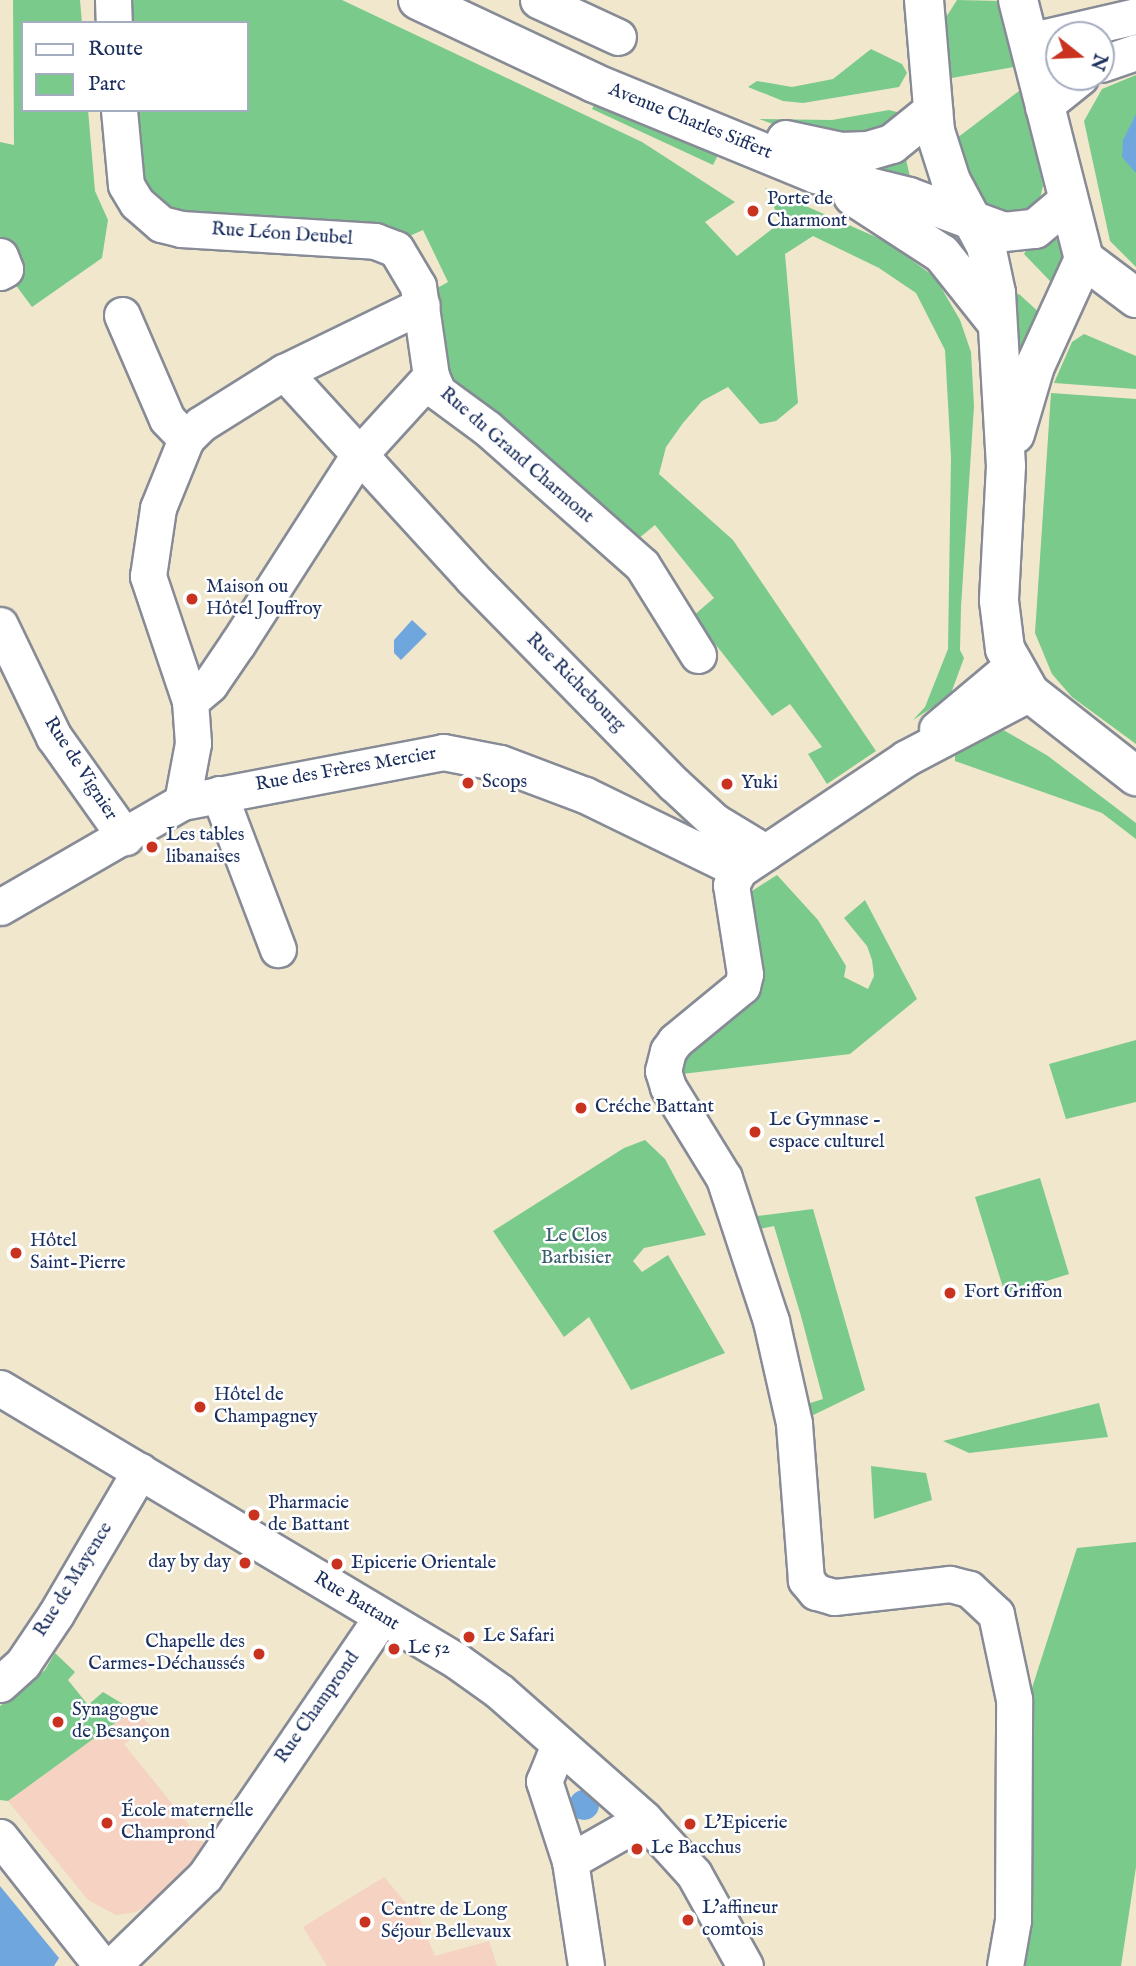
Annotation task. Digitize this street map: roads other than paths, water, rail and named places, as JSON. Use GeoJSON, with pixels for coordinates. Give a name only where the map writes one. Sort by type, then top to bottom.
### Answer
{"type":"FeatureCollection","features":[{"type":"Feature","properties":{"kind":"main road","name":"Avenue Charles Siffert"},"geometry":{"type":"LineString","coordinates":[[418,0],[594,83],[816,174],[909,197],[1016,233],[1052,219],[1067,202]]}},
{"type":"Feature","properties":{"kind":"main road","name":"Avenue Charles Siffert"},"geometry":{"type":"LineString","coordinates":[[470,0],[747,124],[817,149],[869,151],[892,144],[933,111]]}},
{"type":"Feature","properties":{"kind":"main road"},"geometry":{"type":"LineString","coordinates":[[1018,0],[1067,202],[1084,259],[1136,298]]}},
{"type":"Feature","properties":{"kind":"main road"},"geometry":{"type":"LineString","coordinates":[[926,2],[933,111],[945,166],[992,267],[999,324],[1006,466],[999,611],[1021,680],[1136,776]]}},
{"type":"Feature","properties":{"kind":"main road"},"geometry":{"type":"LineString","coordinates":[[816,174],[933,247],[959,272],[999,324]]}},
{"type":"Feature","properties":{"kind":"main road"},"geometry":{"type":"LineString","coordinates":[[1006,466],[1035,366],[1084,259]]}},
{"type":"Feature","properties":{"kind":"street"},"geometry":{"type":"LineString","coordinates":[[113,0],[114,21]]}},
{"type":"Feature","properties":{"kind":"street"},"geometry":{"type":"LineString","coordinates":[[538,0],[618,37]]}},
{"type":"Feature","properties":{"kind":"street"},"geometry":{"type":"LineString","coordinates":[[1028,41],[1136,16]]}},
{"type":"Feature","properties":{"kind":"street"},"geometry":{"type":"LineString","coordinates":[[1115,59],[1136,52]]}},
{"type":"Feature","properties":{"kind":"street"},"geometry":{"type":"LineString","coordinates":[[1043,107],[1063,91]]}},
{"type":"Feature","properties":{"kind":"street","name":"Rue Léon Deubel"},"geometry":{"type":"LineString","coordinates":[[119,112],[126,185],[161,224],[375,241],[396,249],[418,286],[431,376]]}},
{"type":"Feature","properties":{"kind":"street"},"geometry":{"type":"LineString","coordinates":[[0,256],[5,269],[0,272]]}},
{"type":"Feature","properties":{"kind":"street"},"geometry":{"type":"LineString","coordinates":[[182,802],[193,743],[190,701],[148,576],[158,508],[186,439],[201,424],[284,372],[422,305]]}},
{"type":"Feature","properties":{"kind":"street"},"geometry":{"type":"LineString","coordinates":[[122,315],[167,419],[186,439]]}},
{"type":"Feature","properties":{"kind":"street","name":"Rue Richebourg"},"geometry":{"type":"LineString","coordinates":[[284,372],[358,456],[674,784],[752,861]]}},
{"type":"Feature","properties":{"kind":"street","name":"Rue du Grand Charmont"},"geometry":{"type":"LineString","coordinates":[[190,701],[210,684],[358,456],[431,376],[438,392],[487,428],[642,565],[698,655]]}},
{"type":"Feature","properties":{"kind":"street","name":"Rue de Vignier"},"geometry":{"type":"LineString","coordinates":[[0,625],[54,737],[125,837]]}},
{"type":"Feature","properties":{"kind":"street"},"geometry":{"type":"LineString","coordinates":[[1005,1966],[1013,1920],[1014,1699],[996,1614],[969,1589],[950,1584],[834,1597],[816,1592],[806,1580],[794,1423],[771,1321],[724,1178],[668,1087],[663,1071],[676,1041],[742,986],[745,974],[731,885],[752,861],[1021,680]]}},
{"type":"Feature","properties":{"kind":"street","name":"Rue des Frères Mercier"},"geometry":{"type":"LineString","coordinates":[[0,906],[125,837],[182,802],[443,752],[500,763],[752,861]]}},
{"type":"Feature","properties":{"kind":"street"},"geometry":{"type":"LineString","coordinates":[[219,794],[278,949]]}},
{"type":"Feature","properties":{"kind":"street","name":"Rue Battant"},"geometry":{"type":"LineString","coordinates":[[0,1388],[382,1617],[499,1691],[558,1747],[644,1819],[694,1874],[745,1966]]}},
{"type":"Feature","properties":{"kind":"street","name":"Rue de Mayence"},"geometry":{"type":"LineString","coordinates":[[0,1684],[23,1663],[36,1639],[56,1614],[141,1471]]}},
{"type":"Feature","properties":{"kind":"street","name":"Rue Champrond"},"geometry":{"type":"LineString","coordinates":[[112,1966],[170,1925],[382,1617]]}},
{"type":"Feature","properties":{"kind":"street"},"geometry":{"type":"LineString","coordinates":[[558,1747],[544,1781],[570,1861],[586,1966]]}},
{"type":"Feature","properties":{"kind":"street"},"geometry":{"type":"LineString","coordinates":[[570,1861],[644,1819]]}},
{"type":"Feature","properties":{"kind":"street"},"geometry":{"type":"LineString","coordinates":[[0,1837],[102,1966]]}},
{"type":"Feature","properties":{"kind":"water"},"geometry":{"type":"Polygon","coordinates":[[[1136,114],[1135,172],[1122,157],[1123,140],[1136,114]]]}},
{"type":"Feature","properties":{"kind":"water"},"geometry":{"type":"Polygon","coordinates":[[[412,620],[427,634],[401,660],[394,653],[394,640],[412,620]]]}},
{"type":"Feature","properties":{"kind":"water"},"geometry":{"type":"Polygon","coordinates":[[[584,1790],[595,1794],[599,1805],[595,1816],[584,1820],[573,1816],[569,1805],[573,1794],[584,1790]]]}},
{"type":"Feature","properties":{"kind":"water"},"geometry":{"type":"Polygon","coordinates":[[[0,1886],[59,1958],[54,1966],[0,1966],[0,1886]]]}},
{"type":"Feature","properties":{"kind":"place","name":"Porte de Charmont"},"geometry":{"type":"Point","coordinates":[753,211]}},
{"type":"Feature","properties":{"kind":"place","name":"Maison ou Hôtel Jouffroy"},"geometry":{"type":"Point","coordinates":[192,599]}},
{"type":"Feature","properties":{"kind":"place","name":"Scops"},"geometry":{"type":"Point","coordinates":[468,783]}},
{"type":"Feature","properties":{"kind":"place","name":"Yuki"},"geometry":{"type":"Point","coordinates":[727,784]}},
{"type":"Feature","properties":{"kind":"place","name":"Les tables libanaises"},"geometry":{"type":"Point","coordinates":[152,847]}},
{"type":"Feature","properties":{"kind":"place","name":"Créche Battant"},"geometry":{"type":"Point","coordinates":[581,1108]}},
{"type":"Feature","properties":{"kind":"place","name":"Le Gymnase - espace culturel"},"geometry":{"type":"Point","coordinates":[755,1132]}},
{"type":"Feature","properties":{"kind":"place","name":"Hôtel Saint-Pierre"},"geometry":{"type":"Point","coordinates":[16,1253]}},
{"type":"Feature","properties":{"kind":"place","name":"Fort Griffon"},"geometry":{"type":"Point","coordinates":[950,1293]}},
{"type":"Feature","properties":{"kind":"place","name":"Hôtel de Champagney"},"geometry":{"type":"Point","coordinates":[200,1407]}},
{"type":"Feature","properties":{"kind":"place","name":"Pharmacie de Battant"},"geometry":{"type":"Point","coordinates":[254,1515]}},
{"type":"Feature","properties":{"kind":"place","name":"day by day"},"geometry":{"type":"Point","coordinates":[245,1563]}},
{"type":"Feature","properties":{"kind":"place","name":"Epicerie Orientale"},"geometry":{"type":"Point","coordinates":[337,1564]}},
{"type":"Feature","properties":{"kind":"place","name":"Le Safari"},"geometry":{"type":"Point","coordinates":[469,1637]}},
{"type":"Feature","properties":{"kind":"place","name":"Le 52"},"geometry":{"type":"Point","coordinates":[394,1649]}},
{"type":"Feature","properties":{"kind":"place","name":"Chapelle des Carmes-Déchaussés"},"geometry":{"type":"Point","coordinates":[259,1654]}},
{"type":"Feature","properties":{"kind":"place","name":"Synagogue de Besançon"},"geometry":{"type":"Point","coordinates":[58,1722]}},
{"type":"Feature","properties":{"kind":"place","name":"École maternelle Champrond"},"geometry":{"type":"Point","coordinates":[107,1823]}},
{"type":"Feature","properties":{"kind":"place","name":"L'Epicerie"},"geometry":{"type":"Point","coordinates":[690,1824]}},
{"type":"Feature","properties":{"kind":"place","name":"Le Bacchus"},"geometry":{"type":"Point","coordinates":[637,1849]}},
{"type":"Feature","properties":{"kind":"place","name":"L'affineur comtois"},"geometry":{"type":"Point","coordinates":[688,1920]}},
{"type":"Feature","properties":{"kind":"place","name":"Centre de Long Séjour Bellevaux"},"geometry":{"type":"Point","coordinates":[365,1922]}},
{"type":"Feature","properties":{"kind":"park label","name":"Le Clos Barbisier"},"geometry":{"type":"Point","coordinates":[576,1248]}}]}
